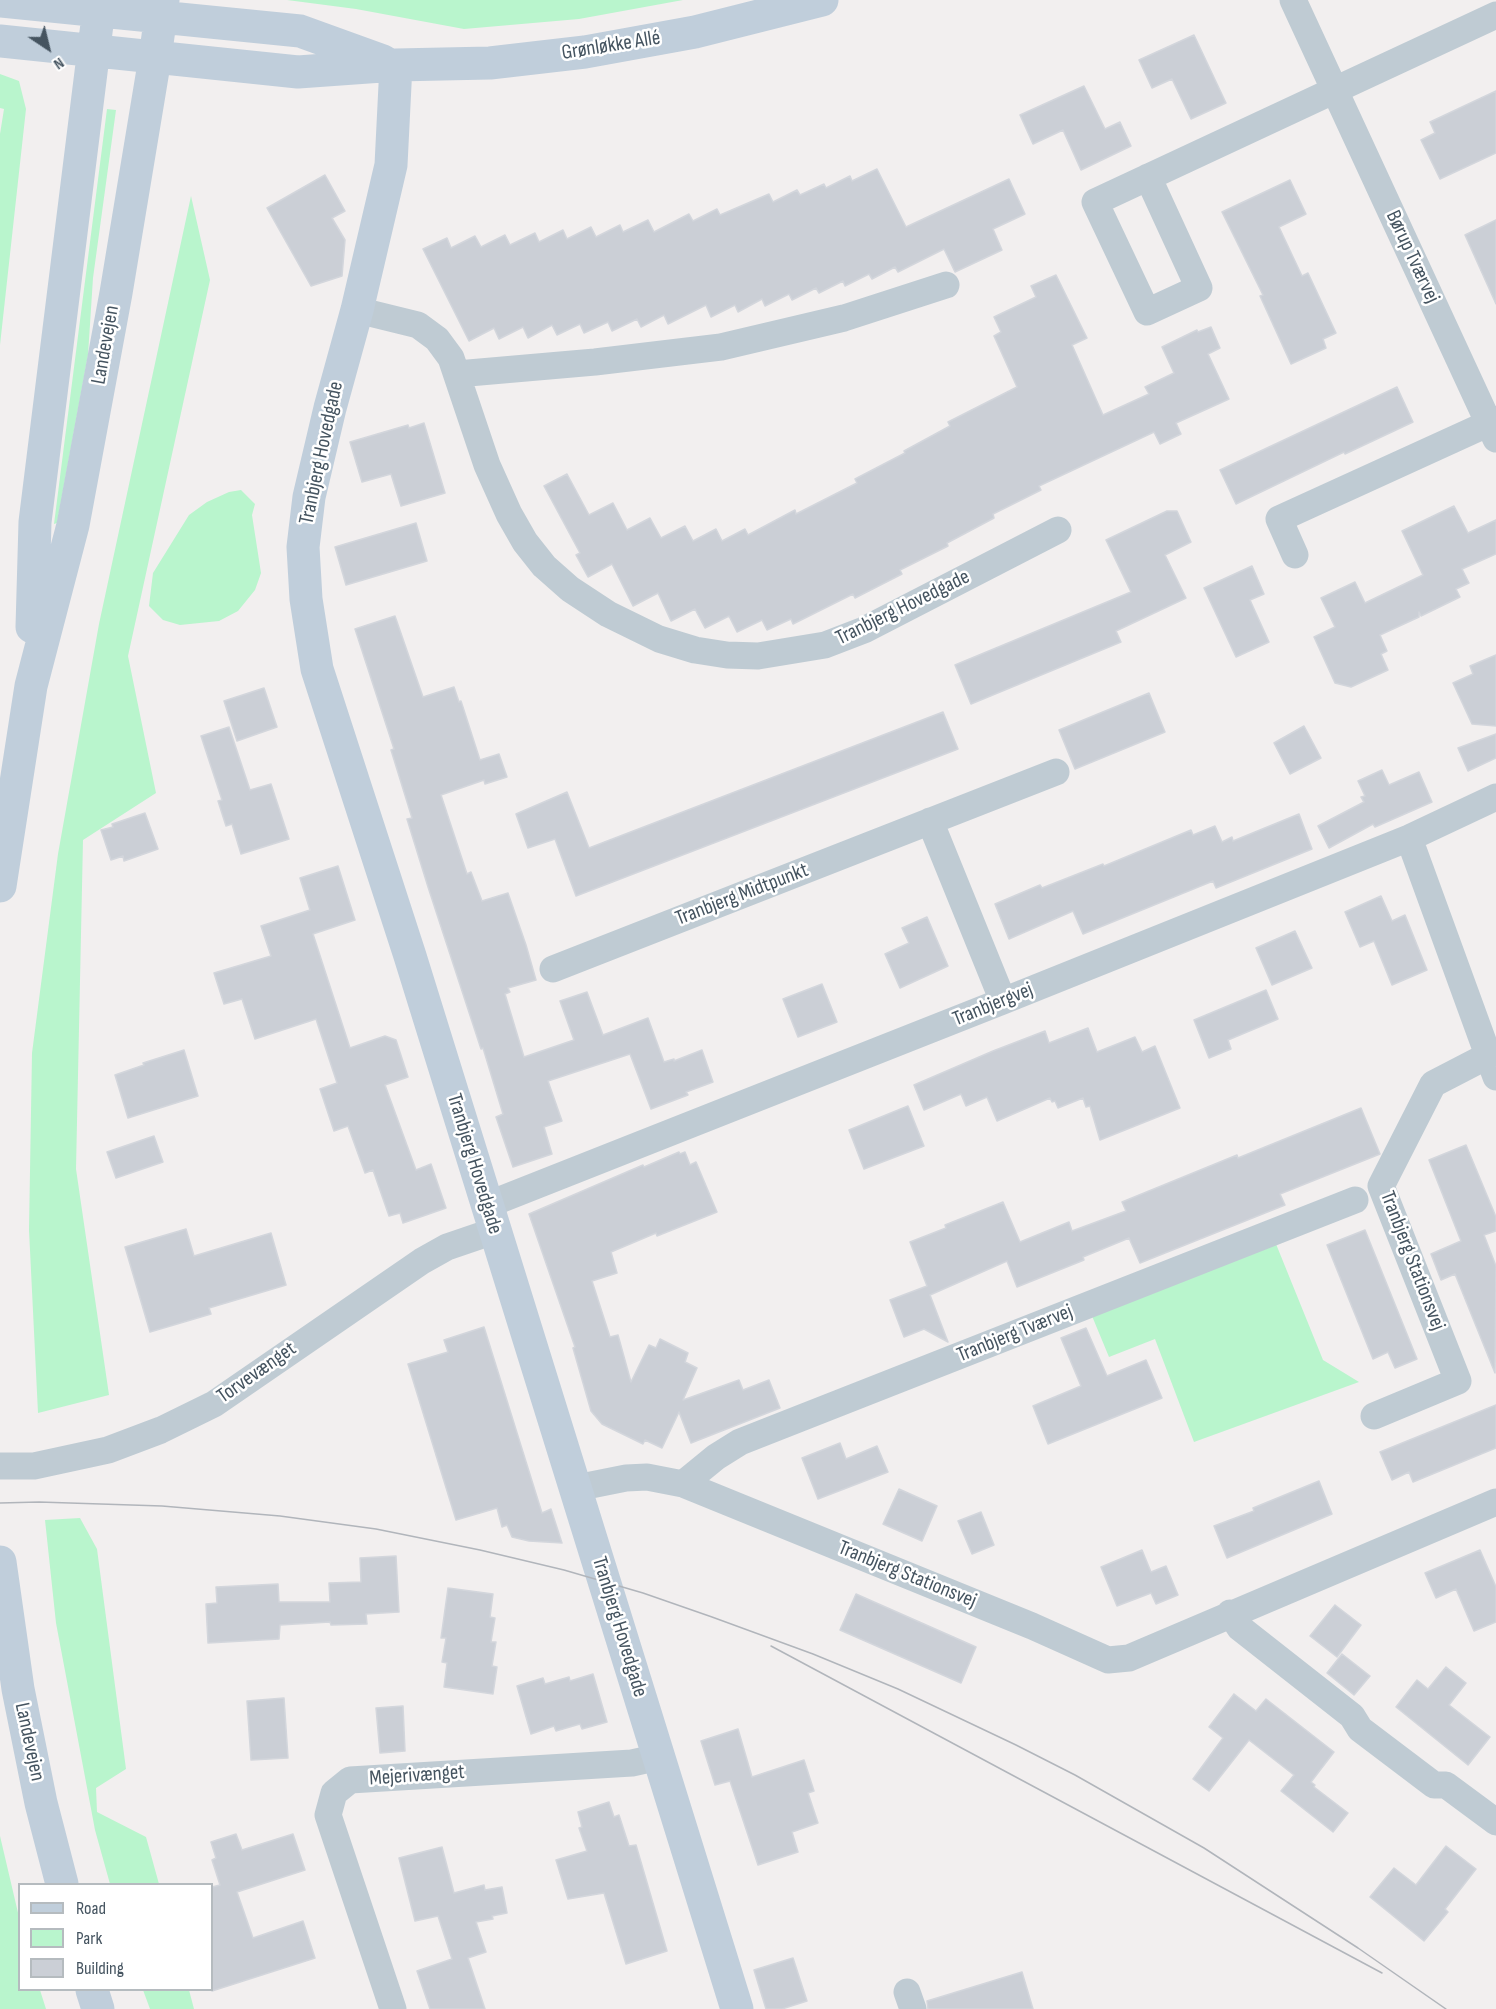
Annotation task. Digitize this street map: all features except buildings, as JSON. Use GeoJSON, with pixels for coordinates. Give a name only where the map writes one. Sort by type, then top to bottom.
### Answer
{"type":"FeatureCollection","features":[{"type":"Feature","properties":{"kind":"street","name":"Grønløkke Allé"},"geometry":{"type":"LineString","coordinates":[[0,41],[298,72],[396,65],[490,63],[585,52],[695,32],[822,0]]}},
{"type":"Feature","properties":{"kind":"street","name":"Børup Tværvej"},"geometry":{"type":"LineString","coordinates":[[1293,0],[1494,428],[1279,519],[1295,555]]}},
{"type":"Feature","properties":{"kind":"street","name":"Grønløkke Allé"},"geometry":{"type":"LineString","coordinates":[[0,1],[162,8],[300,31],[396,65]]}},
{"type":"Feature","properties":{"kind":"street","name":"Landevejen"},"geometry":{"type":"LineString","coordinates":[[31,686],[35,522],[99,5]]}},
{"type":"Feature","properties":{"kind":"street","name":"Landevejen"},"geometry":{"type":"LineString","coordinates":[[0,886],[31,686],[73,525],[116,293],[162,8]]}},
{"type":"Feature","properties":{"kind":"street"},"geometry":{"type":"LineString","coordinates":[[1148,177],[1199,288],[1147,312],[1095,202],[1148,177],[1496,15]]}},
{"type":"Feature","properties":{"kind":"street","name":"Tranbjerg Hovedgade"},"geometry":{"type":"LineString","coordinates":[[396,65],[391,165],[309,497],[303,547],[306,599],[317,669],[410,956],[737,2009]]}},
{"type":"Feature","properties":{"kind":"street"},"geometry":{"type":"LineString","coordinates":[[458,374],[595,362],[721,347],[844,318],[946,285]]}},
{"type":"Feature","properties":{"kind":"street","name":"Tranbjerg Hovedgade"},"geometry":{"type":"LineString","coordinates":[[357,310],[418,325],[437,339],[451,358],[458,374],[487,465],[509,514],[525,542],[544,566],[570,589],[608,614],[658,639],[696,650],[727,655],[758,656],[825,645],[864,630],[1058,530]]}},
{"type":"Feature","properties":{"kind":"street","name":"Tranbjerg Midtpunkt"},"geometry":{"type":"LineString","coordinates":[[553,969],[1056,772]]}},
{"type":"Feature","properties":{"kind":"street","name":"Tranbjergvej"},"geometry":{"type":"LineString","coordinates":[[491,1218],[1003,1001],[1409,838],[1496,796]]}},
{"type":"Feature","properties":{"kind":"street"},"geometry":{"type":"LineString","coordinates":[[930,821],[1003,1001]]}},
{"type":"Feature","properties":{"kind":"street","name":"Tranbjerg Stationsvej"},"geometry":{"type":"LineString","coordinates":[[1374,1416],[1458,1381],[1381,1186],[1433,1084],[1492,1066],[1409,838]]}},
{"type":"Feature","properties":{"kind":"street","name":"Tranbjerg Tværvej"},"geometry":{"type":"LineString","coordinates":[[683,1484],[716,1457],[740,1442],[1355,1200]]}},
{"type":"Feature","properties":{"kind":"street","name":"Torvevænget"},"geometry":{"type":"LineString","coordinates":[[0,1466],[34,1466],[108,1450],[161,1430],[214,1404],[422,1261],[491,1218]]}},
{"type":"Feature","properties":{"kind":"street","name":"Tranbjerg Stationsvej"},"geometry":{"type":"LineString","coordinates":[[576,1488],[626,1478],[647,1477],[683,1484],[1032,1626],[1108,1660],[1129,1658],[1230,1613],[1496,1502]]}},
{"type":"Feature","properties":{"kind":"street","name":"Landevejen"},"geometry":{"type":"LineString","coordinates":[[0,1562],[18,1689],[41,1803],[62,1883]]}},
{"type":"Feature","properties":{"kind":"street"},"geometry":{"type":"LineString","coordinates":[[1230,1613],[1240,1628],[1352,1716],[1360,1729],[1434,1785],[1446,1785],[1496,1822]]}},
{"type":"Feature","properties":{"kind":"street","name":"Mejerivænget"},"geometry":{"type":"LineString","coordinates":[[393,2009],[328,1815],[334,1792],[350,1780],[632,1763],[659,1757]]}},
{"type":"Feature","properties":{"kind":"street"},"geometry":{"type":"LineString","coordinates":[[93,1991],[98,2009]]}},
{"type":"Feature","properties":{"kind":"green space"},"geometry":{"type":"Polygon","coordinates":[[[287,0],[683,0],[579,19],[464,29],[356,9],[287,0]]]}},
{"type":"Feature","properties":{"kind":"green space"},"geometry":{"type":"Polygon","coordinates":[[[0,74],[19,81],[26,109],[0,345],[0,134],[4,109],[0,108],[0,74]]]}},
{"type":"Feature","properties":{"kind":"green space"},"geometry":{"type":"Polygon","coordinates":[[[107,109],[116,110],[93,278],[88,355],[57,523],[54,524],[107,109]]]}},
{"type":"Feature","properties":{"kind":"green space"},"geometry":{"type":"Polygon","coordinates":[[[191,196],[210,280],[128,656],[156,793],[83,840],[76,1169],[109,1395],[38,1413],[29,1230],[32,1053],[58,854],[99,624],[191,196]]]}},
{"type":"Feature","properties":{"kind":"green space"},"geometry":{"type":"Polygon","coordinates":[[[241,490],[255,504],[252,515],[261,573],[255,590],[238,611],[219,621],[180,625],[163,620],[149,606],[153,573],[189,515],[207,502],[229,492],[241,490]]]}},
{"type":"Feature","properties":{"kind":"green space"},"geometry":{"type":"Polygon","coordinates":[[[1276,1244],[1323,1360],[1359,1382],[1194,1442],[1155,1339],[1109,1357],[1092,1316],[1276,1244]]]}},
{"type":"Feature","properties":{"kind":"green space"},"geometry":{"type":"Polygon","coordinates":[[[80,1518],[97,1549],[126,1769],[96,1788],[97,1812],[146,1837],[159,1883],[110,1883],[95,1830],[56,1623],[45,1520],[80,1518]]]}},
{"type":"Feature","properties":{"kind":"green space"},"geometry":{"type":"Polygon","coordinates":[[[0,1836],[18,1913],[18,1991],[40,1991],[46,2009],[0,2009],[0,1836]]]}},
{"type":"Feature","properties":{"kind":"green space"},"geometry":{"type":"Polygon","coordinates":[[[143,1991],[189,1991],[194,2009],[150,2009],[143,1991]]]}},
{"type":"Feature","properties":{"kind":"tram line"},"geometry":{"type":"LineString","coordinates":[[0,1503],[162,1506],[280,1516],[376,1529],[564,1570],[643,1593],[712,1617],[813,1654],[898,1689],[1075,1775],[1204,1848],[1358,1948],[1446,2009]]}},
{"type":"Feature","properties":{"kind":"tram line"},"geometry":{"type":"LineString","coordinates":[[771,1646],[1382,1973]]}}]}
